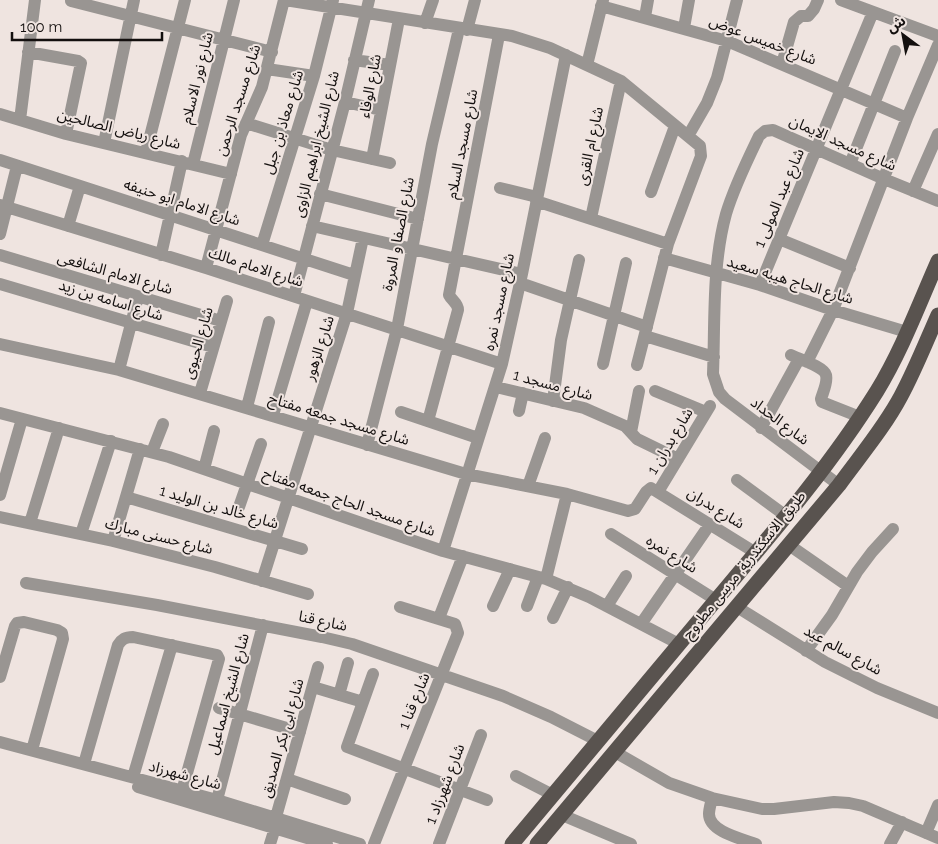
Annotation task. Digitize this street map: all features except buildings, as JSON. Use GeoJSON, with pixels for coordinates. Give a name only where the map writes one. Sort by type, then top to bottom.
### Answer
{"type":"FeatureCollection","features":[{"type":"Feature","properties":{"kind":"main road","name":"طريق الاسكندرية, مرسى مطروح"},"geometry":{"type":"LineString","coordinates":[[512,844],[786,516],[860,417],[882,382],[907,332],[938,261]]}},
{"type":"Feature","properties":{"kind":"main road","name":"طريق الاسكندرية, مرسى مطروح"},"geometry":{"type":"LineString","coordinates":[[537,844],[838,485],[878,432],[900,397],[919,360],[938,315]]}},
{"type":"Feature","properties":{"kind":"street"},"geometry":{"type":"LineString","coordinates":[[20,120],[35,0]]}},
{"type":"Feature","properties":{"kind":"street"},"geometry":{"type":"LineString","coordinates":[[104,143],[134,0]]}},
{"type":"Feature","properties":{"kind":"street"},"geometry":{"type":"LineString","coordinates":[[146,152],[185,0]]}},
{"type":"Feature","properties":{"kind":"street","name":"شارع نور الاسلام"},"geometry":{"type":"LineString","coordinates":[[161,255],[170,216],[188,163],[234,0]]}},
{"type":"Feature","properties":{"kind":"street"},"geometry":{"type":"LineString","coordinates":[[285,0],[332,4],[366,14],[512,36],[550,48],[621,81],[700,146],[702,153],[664,258],[638,364]]}},
{"type":"Feature","properties":{"kind":"street","name":"شارع مسجد الرحمن"},"geometry":{"type":"LineString","coordinates":[[206,268],[241,135],[262,87],[285,0]]}},
{"type":"Feature","properties":{"kind":"street","name":"شارع الشيخ ابراهيم الزاوى"},"geometry":{"type":"LineString","coordinates":[[294,296],[345,102],[369,0]]}},
{"type":"Feature","properties":{"kind":"street"},"geometry":{"type":"LineString","coordinates":[[424,23],[433,0]]}},
{"type":"Feature","properties":{"kind":"street","name":"شارع الصفا و المروة"},"geometry":{"type":"LineString","coordinates":[[367,445],[397,329],[432,144],[463,29],[475,0]]}},
{"type":"Feature","properties":{"kind":"street"},"geometry":{"type":"LineString","coordinates":[[645,18],[648,0]]}},
{"type":"Feature","properties":{"kind":"street"},"geometry":{"type":"LineString","coordinates":[[684,28],[689,0]]}},
{"type":"Feature","properties":{"kind":"street"},"geometry":{"type":"LineString","coordinates":[[688,136],[713,90],[737,0]]}},
{"type":"Feature","properties":{"kind":"street"},"geometry":{"type":"LineString","coordinates":[[782,64],[794,22],[801,16],[811,14],[818,0]]}},
{"type":"Feature","properties":{"kind":"street"},"geometry":{"type":"LineString","coordinates":[[841,0],[938,36]]}},
{"type":"Feature","properties":{"kind":"street"},"geometry":{"type":"LineString","coordinates":[[71,1],[272,52]]}},
{"type":"Feature","properties":{"kind":"street"},"geometry":{"type":"LineString","coordinates":[[587,65],[602,3]]}},
{"type":"Feature","properties":{"kind":"street","name":"شارع خميس عوض"},"geometry":{"type":"LineString","coordinates":[[602,3],[645,18],[727,40],[907,118]]}},
{"type":"Feature","properties":{"kind":"street","name":"شارع معاذ بن جبل"},"geometry":{"type":"LineString","coordinates":[[262,245],[314,76],[332,4]]}},
{"type":"Feature","properties":{"kind":"street","name":"شارع عبد المولى 1"},"geometry":{"type":"LineString","coordinates":[[760,285],[873,12]]}},
{"type":"Feature","properties":{"kind":"street","name":"شارع الوفاء"},"geometry":{"type":"LineString","coordinates":[[372,159],[399,19]]}},
{"type":"Feature","properties":{"kind":"street","name":"شارع مسجد السلام"},"geometry":{"type":"LineString","coordinates":[[428,421],[458,310],[449,295],[499,35]]}},
{"type":"Feature","properties":{"kind":"street"},"geometry":{"type":"LineString","coordinates":[[761,428],[799,359],[833,310],[907,118],[938,45]]}},
{"type":"Feature","properties":{"kind":"street"},"geometry":{"type":"LineString","coordinates":[[850,164],[895,51]]}},
{"type":"Feature","properties":{"kind":"street"},"geometry":{"type":"LineString","coordinates":[[28,52],[94,64]]}},
{"type":"Feature","properties":{"kind":"street","name":"شارع مسجد نمره"},"geometry":{"type":"LineString","coordinates":[[444,551],[466,474],[502,364],[566,55]]}},
{"type":"Feature","properties":{"kind":"street"},"geometry":{"type":"LineString","coordinates":[[354,60],[390,65]]}},
{"type":"Feature","properties":{"kind":"street"},"geometry":{"type":"LineString","coordinates":[[66,134],[80,62]]}},
{"type":"Feature","properties":{"kind":"street"},"geometry":{"type":"LineString","coordinates":[[267,69],[314,76]]}},
{"type":"Feature","properties":{"kind":"street","name":"شارع ام القرى"},"geometry":{"type":"LineString","coordinates":[[591,218],[621,81]]}},
{"type":"Feature","properties":{"kind":"street"},"geometry":{"type":"LineString","coordinates":[[345,102],[381,110]]}},
{"type":"Feature","properties":{"kind":"street","name":"شارع رياض الصالحين"},"geometry":{"type":"LineString","coordinates":[[0,114],[66,134],[231,174]]}},
{"type":"Feature","properties":{"kind":"street"},"geometry":{"type":"LineString","coordinates":[[246,123],[332,150],[390,163]]}},
{"type":"Feature","properties":{"kind":"street"},"geometry":{"type":"LineString","coordinates":[[651,192],[675,126]]}},
{"type":"Feature","properties":{"kind":"street","name":"شارع مسجد الايمان"},"geometry":{"type":"LineString","coordinates":[[713,374],[716,274],[726,215],[731,197],[758,136],[765,131],[773,130],[938,201]]}},
{"type":"Feature","properties":{"kind":"street"},"geometry":{"type":"LineString","coordinates":[[913,191],[938,134]]}},
{"type":"Feature","properties":{"kind":"street","name":"شارع الامام ابو حنيفه"},"geometry":{"type":"LineString","coordinates":[[0,160],[354,275]]}},
{"type":"Feature","properties":{"kind":"street"},"geometry":{"type":"LineString","coordinates":[[0,234],[4,206],[17,166]]}},
{"type":"Feature","properties":{"kind":"street"},"geometry":{"type":"LineString","coordinates":[[68,226],[80,186]]}},
{"type":"Feature","properties":{"kind":"street"},"geometry":{"type":"LineString","coordinates":[[500,188],[668,244]]}},
{"type":"Feature","properties":{"kind":"street"},"geometry":{"type":"LineString","coordinates":[[320,194],[418,219]]}},
{"type":"Feature","properties":{"kind":"street","name":"شارع الامام مالك"},"geometry":{"type":"LineString","coordinates":[[4,206],[307,300],[502,364]]}},
{"type":"Feature","properties":{"kind":"street"},"geometry":{"type":"LineString","coordinates":[[312,226],[457,259],[521,278],[569,300],[614,316],[646,331],[714,357]]}},
{"type":"Feature","properties":{"kind":"street","name":"شارع الزهور"},"geometry":{"type":"LineString","coordinates":[[262,581],[347,313],[363,238]]}},
{"type":"Feature","properties":{"kind":"street"},"geometry":{"type":"LineString","coordinates":[[780,239],[850,268]]}},
{"type":"Feature","properties":{"kind":"street","name":"شارع الامام الشافعى"},"geometry":{"type":"LineString","coordinates":[[0,256],[221,321]]}},
{"type":"Feature","properties":{"kind":"street","name":"شارع الحاج هيبه سعيد"},"geometry":{"type":"LineString","coordinates":[[664,258],[760,285],[833,310],[907,332]]}},
{"type":"Feature","properties":{"kind":"street"},"geometry":{"type":"LineString","coordinates":[[553,401],[561,340],[579,260]]}},
{"type":"Feature","properties":{"kind":"street"},"geometry":{"type":"LineString","coordinates":[[603,364],[626,263]]}},
{"type":"Feature","properties":{"kind":"street","name":"شارع اسامه بن زيد"},"geometry":{"type":"LineString","coordinates":[[0,284],[213,347]]}},
{"type":"Feature","properties":{"kind":"street"},"geometry":{"type":"LineString","coordinates":[[118,370],[138,297]]}},
{"type":"Feature","properties":{"kind":"street"},"geometry":{"type":"LineString","coordinates":[[273,415],[307,300]]}},
{"type":"Feature","properties":{"kind":"street","name":"شارع الحيوى"},"geometry":{"type":"LineString","coordinates":[[200,393],[227,301]]}},
{"type":"Feature","properties":{"kind":"street"},"geometry":{"type":"LineString","coordinates":[[246,407],[269,322]]}},
{"type":"Feature","properties":{"kind":"street","name":"شارع مسجد جمعه مفتاح"},"geometry":{"type":"LineString","coordinates":[[0,344],[118,370],[466,474],[567,494],[632,511],[648,489],[651,488],[658,492]]}},
{"type":"Feature","properties":{"kind":"street"},"geometry":{"type":"LineString","coordinates":[[799,359],[823,370],[826,375],[822,402],[860,417]]}},
{"type":"Feature","properties":{"kind":"street","name":"شارع الحداد"},"geometry":{"type":"LineString","coordinates":[[713,374],[715,383],[725,399],[838,485]]}},
{"type":"Feature","properties":{"kind":"street","name":"شارع مسجد 1"},"geometry":{"type":"LineString","coordinates":[[496,387],[584,408],[625,426],[637,439],[678,459]]}},
{"type":"Feature","properties":{"kind":"street"},"geometry":{"type":"LineString","coordinates":[[631,432],[639,391]]}},
{"type":"Feature","properties":{"kind":"street","name":"شارع بدران 1"},"geometry":{"type":"LineString","coordinates":[[655,391],[708,409],[658,492]]}},
{"type":"Feature","properties":{"kind":"street"},"geometry":{"type":"LineString","coordinates":[[519,410],[523,393]]}},
{"type":"Feature","properties":{"kind":"street"},"geometry":{"type":"LineString","coordinates":[[400,412],[478,438]]}},
{"type":"Feature","properties":{"kind":"street","name":"شارع مسجد الحاج جمعه مفتاح"},"geometry":{"type":"LineString","coordinates":[[0,413],[110,441],[204,468],[248,485],[444,551],[542,578],[568,587],[679,644]]}},
{"type":"Feature","properties":{"kind":"street"},"geometry":{"type":"LineString","coordinates":[[0,495],[22,419]]}},
{"type":"Feature","properties":{"kind":"street"},"geometry":{"type":"LineString","coordinates":[[113,541],[126,497],[146,451],[163,424]]}},
{"type":"Feature","properties":{"kind":"street"},"geometry":{"type":"LineString","coordinates":[[30,523],[59,428]]}},
{"type":"Feature","properties":{"kind":"street"},"geometry":{"type":"LineString","coordinates":[[204,468],[214,431]]}},
{"type":"Feature","properties":{"kind":"street"},"geometry":{"type":"LineString","coordinates":[[528,486],[545,438]]}},
{"type":"Feature","properties":{"kind":"street"},"geometry":{"type":"LineString","coordinates":[[81,534],[110,441]]}},
{"type":"Feature","properties":{"kind":"street"},"geometry":{"type":"LineString","coordinates":[[239,507],[261,444]]}},
{"type":"Feature","properties":{"kind":"street"},"geometry":{"type":"LineString","coordinates":[[738,480],[786,516]]}},
{"type":"Feature","properties":{"kind":"street","name":"شارع بدران"},"geometry":{"type":"LineString","coordinates":[[658,492],[756,552]]}},
{"type":"Feature","properties":{"kind":"street"},"geometry":{"type":"LineString","coordinates":[[527,606],[542,578],[567,494]]}},
{"type":"Feature","properties":{"kind":"street","name":"شارع خالد بن الوليد 1"},"geometry":{"type":"LineString","coordinates":[[126,497],[302,549]]}},
{"type":"Feature","properties":{"kind":"street","name":"شارع حسنى مبارك"},"geometry":{"type":"LineString","coordinates":[[0,517],[113,541],[308,594]]}},
{"type":"Feature","properties":{"kind":"street"},"geometry":{"type":"LineString","coordinates":[[640,624],[710,524]]}},
{"type":"Feature","properties":{"kind":"street"},"geometry":{"type":"LineString","coordinates":[[806,651],[832,615],[848,586],[872,552],[893,529]]}},
{"type":"Feature","properties":{"kind":"street","name":"شارع نمره"},"geometry":{"type":"LineString","coordinates":[[611,534],[716,600]]}},
{"type":"Feature","properties":{"kind":"street"},"geometry":{"type":"LineString","coordinates":[[789,545],[848,586]]}},
{"type":"Feature","properties":{"kind":"street"},"geometry":{"type":"LineString","coordinates":[[438,618],[463,556]]}},
{"type":"Feature","properties":{"kind":"street"},"geometry":{"type":"LineString","coordinates":[[493,606],[510,569]]}},
{"type":"Feature","properties":{"kind":"street"},"geometry":{"type":"LineString","coordinates":[[606,606],[626,576]]}},
{"type":"Feature","properties":{"kind":"street","name":"شارع قنا"},"geometry":{"type":"LineString","coordinates":[[26,583],[352,644],[528,706],[598,741]]}},
{"type":"Feature","properties":{"kind":"street"},"geometry":{"type":"LineString","coordinates":[[553,618],[568,587]]}},
{"type":"Feature","properties":{"kind":"street","name":"شارع قنا 1"},"geometry":{"type":"LineString","coordinates":[[374,844],[458,633],[456,624],[400,607]]}},
{"type":"Feature","properties":{"kind":"street","name":"شارع سالم عيد"},"geometry":{"type":"LineString","coordinates":[[737,607],[825,662],[877,688],[938,713]]}},
{"type":"Feature","properties":{"kind":"street"},"geometry":{"type":"LineString","coordinates":[[0,677],[17,623],[24,622],[62,633],[63,639],[32,750]]}},
{"type":"Feature","properties":{"kind":"street","name":"شارع الشيخ اسماعيل"},"geometry":{"type":"LineString","coordinates":[[217,800],[263,626]]}},
{"type":"Feature","properties":{"kind":"street"},"geometry":{"type":"LineString","coordinates":[[88,768],[118,645],[121,640],[133,636],[217,655],[219,659],[182,790]]}},
{"type":"Feature","properties":{"kind":"street"},"geometry":{"type":"LineString","coordinates":[[133,777],[172,645]]}},
{"type":"Feature","properties":{"kind":"street"},"geometry":{"type":"LineString","coordinates":[[339,695],[348,663]]}},
{"type":"Feature","properties":{"kind":"street","name":"شارع ابى بكر الصديق"},"geometry":{"type":"LineString","coordinates":[[270,844],[318,667]]}},
{"type":"Feature","properties":{"kind":"street"},"geometry":{"type":"LineString","coordinates":[[373,674],[347,747],[487,800]]}},
{"type":"Feature","properties":{"kind":"street"},"geometry":{"type":"LineString","coordinates":[[313,686],[363,702]]}},
{"type":"Feature","properties":{"kind":"street"},"geometry":{"type":"LineString","coordinates":[[219,708],[300,732]]}},
{"type":"Feature","properties":{"kind":"street","name":"شارع شهرزاد 1"},"geometry":{"type":"LineString","coordinates":[[439,844],[481,735]]}},
{"type":"Feature","properties":{"kind":"street","name":"شارع شهرزاد"},"geometry":{"type":"LineString","coordinates":[[0,742],[276,823],[360,844]]}},
{"type":"Feature","properties":{"kind":"street","name":"شارع شهرزاد"},"geometry":{"type":"LineString","coordinates":[[0,750],[133,777],[217,800],[325,844]]}},
{"type":"Feature","properties":{"kind":"street"},"geometry":{"type":"LineString","coordinates":[[615,752],[668,783],[712,798],[762,809],[834,802],[849,803],[863,806],[932,835],[938,806]]}},
{"type":"Feature","properties":{"kind":"street"},"geometry":{"type":"LineString","coordinates":[[516,776],[553,795]]}},
{"type":"Feature","properties":{"kind":"street"},"geometry":{"type":"LineString","coordinates":[[287,779],[345,799]]}},
{"type":"Feature","properties":{"kind":"street"},"geometry":{"type":"LineString","coordinates":[[712,798],[709,813],[714,824],[722,832],[756,844]]}},
{"type":"Feature","properties":{"kind":"street"},"geometry":{"type":"LineString","coordinates":[[562,814],[611,840],[631,844]]}},
{"type":"Feature","properties":{"kind":"street"},"geometry":{"type":"LineString","coordinates":[[890,844],[902,822]]}}]}
